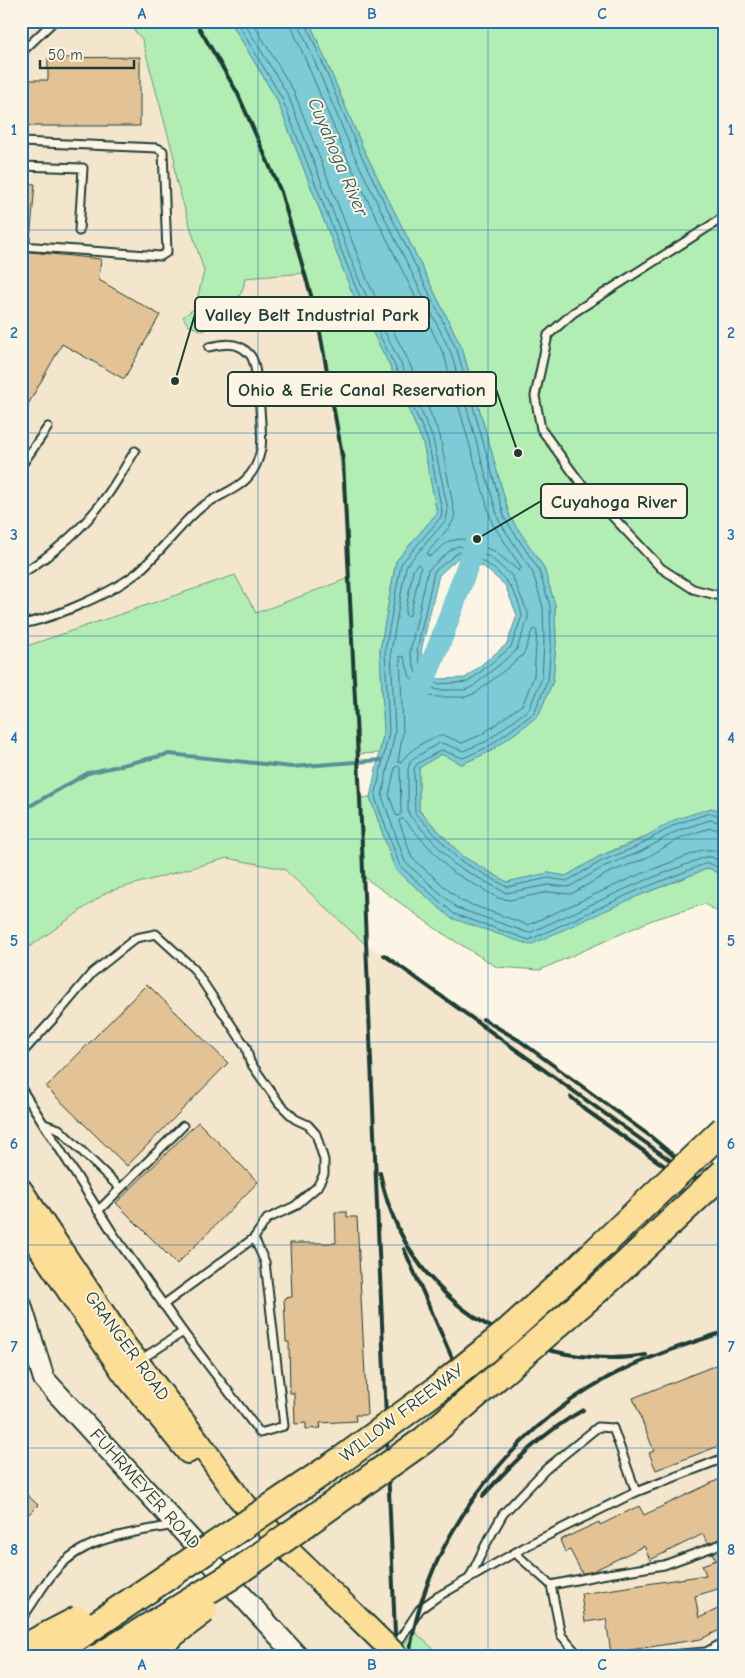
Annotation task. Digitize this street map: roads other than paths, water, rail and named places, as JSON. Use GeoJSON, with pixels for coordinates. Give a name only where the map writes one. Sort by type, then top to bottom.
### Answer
{"type":"FeatureCollection","features":[{"type":"Feature","properties":{"kind":"highway","name":"WILLOW FREEWAY"},"geometry":{"type":"LineString","coordinates":[[48,1657],[344,1458],[435,1391],[504,1335],[576,1270],[724,1129]]}},
{"type":"Feature","properties":{"kind":"highway","name":"WILLOW FREEWAY"},"geometry":{"type":"LineString","coordinates":[[99,1657],[230,1577],[424,1440],[610,1279],[724,1172]]}},
{"type":"Feature","properties":{"kind":"highway"},"geometry":{"type":"LineString","coordinates":[[140,1657],[424,1440]]}},
{"type":"Feature","properties":{"kind":"highway"},"geometry":{"type":"LineString","coordinates":[[21,1650],[101,1606],[344,1458]]}},
{"type":"Feature","properties":{"kind":"main road","name":"GRANGER ROAD"},"geometry":{"type":"LineString","coordinates":[[21,1190],[105,1317],[130,1367]]}},
{"type":"Feature","properties":{"kind":"main road","name":"GRANGER ROAD"},"geometry":{"type":"LineString","coordinates":[[21,1220],[130,1367],[202,1445],[239,1498],[293,1555],[398,1657]]}},
{"type":"Feature","properties":{"kind":"street","name":"FUHRMEYER ROAD"},"geometry":{"type":"LineString","coordinates":[[21,1304],[44,1379],[298,1657]]}},
{"type":"Feature","properties":{"kind":"lane"},"geometry":{"type":"LineString","coordinates":[[21,50],[26,48],[54,21]]}},
{"type":"Feature","properties":{"kind":"lane"},"geometry":{"type":"LineString","coordinates":[[21,142],[157,148],[163,151],[167,252],[161,256],[21,246]]}},
{"type":"Feature","properties":{"kind":"lane"},"geometry":{"type":"LineString","coordinates":[[21,166],[83,168],[80,231]]}},
{"type":"Feature","properties":{"kind":"lane"},"geometry":{"type":"LineString","coordinates":[[724,217],[573,314],[548,336],[535,396],[540,429],[586,489],[661,568],[693,589],[724,597]]}},
{"type":"Feature","properties":{"kind":"lane"},"geometry":{"type":"LineString","coordinates":[[21,624],[32,622],[77,605],[117,587],[138,572],[198,510],[248,478],[257,464],[261,447],[256,373],[252,358],[243,348],[230,344],[208,346]]}},
{"type":"Feature","properties":{"kind":"lane"},"geometry":{"type":"LineString","coordinates":[[21,466],[48,427]]}},
{"type":"Feature","properties":{"kind":"lane"},"geometry":{"type":"LineString","coordinates":[[21,574],[63,544],[86,522],[108,494],[134,451]]}},
{"type":"Feature","properties":{"kind":"lane"},"geometry":{"type":"LineString","coordinates":[[21,1054],[92,973],[136,938],[156,934],[194,969],[246,1048],[250,1062],[279,1103],[295,1119],[308,1125],[316,1134],[324,1160],[324,1174],[317,1187],[295,1206],[268,1219],[254,1238],[163,1305]]}},
{"type":"Feature","properties":{"kind":"lane"},"geometry":{"type":"LineString","coordinates":[[21,1088],[98,1211],[163,1305],[260,1433],[284,1426],[264,1262],[254,1238]]}},
{"type":"Feature","properties":{"kind":"lane"},"geometry":{"type":"LineString","coordinates":[[44,1124],[59,1129],[120,1188]]}},
{"type":"Feature","properties":{"kind":"lane"},"geometry":{"type":"LineString","coordinates":[[98,1211],[183,1126]]}},
{"type":"Feature","properties":{"kind":"lane"},"geometry":{"type":"LineString","coordinates":[[130,1367],[183,1332]]}},
{"type":"Feature","properties":{"kind":"lane"},"geometry":{"type":"LineString","coordinates":[[470,1577],[503,1514],[546,1469],[598,1426],[612,1428],[636,1492]]}},
{"type":"Feature","properties":{"kind":"lane"},"geometry":{"type":"LineString","coordinates":[[380,1657],[396,1645],[420,1609],[470,1577],[636,1492],[724,1458]]}},
{"type":"Feature","properties":{"kind":"lane"},"geometry":{"type":"LineString","coordinates":[[21,1619],[33,1605],[55,1571],[68,1557],[86,1547],[105,1540],[177,1525]]}},
{"type":"Feature","properties":{"kind":"lane"},"geometry":{"type":"LineString","coordinates":[[551,1586],[601,1575],[664,1565],[724,1543]]}},
{"type":"Feature","properties":{"kind":"lane"},"geometry":{"type":"LineString","coordinates":[[514,1553],[551,1586],[562,1635],[580,1657]]}},
{"type":"Feature","properties":{"kind":"lane"},"geometry":{"type":"LineString","coordinates":[[643,1657],[706,1652],[724,1642]]}},
{"type":"Feature","properties":{"kind":"water"},"geometry":{"type":"Polygon","coordinates":[[[230,21],[309,21],[363,148],[462,348],[510,517],[544,568],[555,605],[556,643],[553,681],[538,716],[491,751],[462,764],[441,754],[419,768],[419,811],[462,856],[507,882],[548,873],[566,876],[600,856],[636,842],[674,820],[711,808],[724,812],[724,877],[709,868],[638,896],[530,945],[451,918],[395,869],[370,797],[384,731],[380,650],[396,561],[437,513],[423,443],[391,368],[351,290],[277,100],[230,21]],[[459,557],[439,575],[421,651],[425,667],[438,679],[465,678],[507,644],[517,615],[505,585],[484,567],[459,557]]]}},
{"type":"Feature","properties":{"kind":"waterway","name":"Cuyahoga River"},"geometry":{"type":"LineString","coordinates":[[417,698],[441,640],[477,539],[475,531]]}},
{"type":"Feature","properties":{"kind":"waterway"},"geometry":{"type":"LineString","coordinates":[[21,811],[88,773],[169,754],[292,767],[381,760]]}},
{"type":"Feature","properties":{"kind":"railway"},"geometry":{"type":"LineString","coordinates":[[195,21],[237,92],[281,192],[317,316],[343,460],[360,799],[396,1657]]}},
{"type":"Feature","properties":{"kind":"railway"},"geometry":{"type":"LineString","coordinates":[[384,955],[724,1199]]}},
{"type":"Feature","properties":{"kind":"railway"},"geometry":{"type":"LineString","coordinates":[[483,1019],[520,1041],[650,1136],[674,1156]]}},
{"type":"Feature","properties":{"kind":"railway"},"geometry":{"type":"LineString","coordinates":[[571,1097],[586,1110],[680,1177]]}},
{"type":"Feature","properties":{"kind":"railway"},"geometry":{"type":"LineString","coordinates":[[380,1173],[389,1205],[402,1235],[418,1262],[438,1286],[461,1307],[488,1325],[517,1339],[548,1350],[597,1358],[646,1355]]}},
{"type":"Feature","properties":{"kind":"railway"},"geometry":{"type":"LineString","coordinates":[[404,1249],[460,1376]]}},
{"type":"Feature","properties":{"kind":"railway"},"geometry":{"type":"LineString","coordinates":[[409,1657],[418,1614],[432,1573],[452,1533],[476,1495],[504,1460],[536,1428],[570,1401],[607,1378],[650,1358],[724,1332]]}},
{"type":"Feature","properties":{"kind":"railway"},"geometry":{"type":"LineString","coordinates":[[483,1496],[530,1448],[555,1428],[583,1410]]}},
{"type":"Feature","properties":{"kind":"place","name":"Valley Belt Industrial Park"},"geometry":{"type":"Point","coordinates":[175,381]}},
{"type":"Feature","properties":{"kind":"place","name":"Ohio & Erie Canal Reservation"},"geometry":{"type":"Point","coordinates":[518,453]}},
{"type":"Feature","properties":{"kind":"place","name":"Cuyahoga River"},"geometry":{"type":"Point","coordinates":[477,539]}}]}
